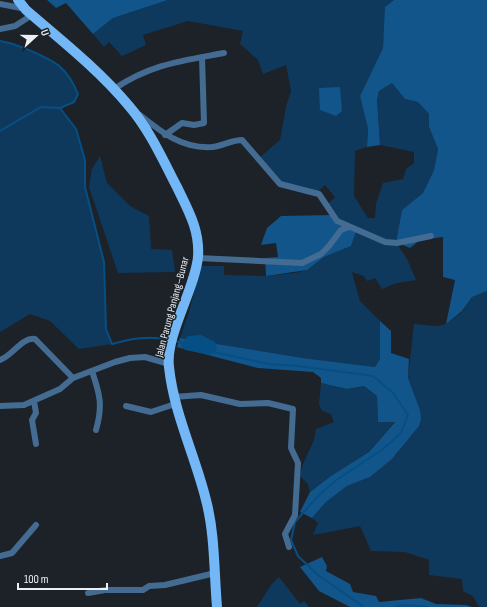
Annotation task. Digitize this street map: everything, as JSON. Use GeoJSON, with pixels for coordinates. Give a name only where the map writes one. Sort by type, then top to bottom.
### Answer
{"type":"FeatureCollection","features":[{"type":"Feature","properties":{"kind":"main road","name":"Jalan Parung Panjang–Bunar"},"geometry":{"type":"LineString","coordinates":[[18,0],[29,12],[114,89],[131,107],[150,138],[194,222],[198,238],[198,258],[171,347],[169,364],[174,401],[206,499],[210,520],[217,607]]}},
{"type":"Feature","properties":{"kind":"street"},"geometry":{"type":"LineString","coordinates":[[0,4],[29,12],[15,26],[0,29]]}},
{"type":"Feature","properties":{"kind":"street"},"geometry":{"type":"LineString","coordinates":[[114,89],[130,78],[149,69],[170,62],[224,53]]}},
{"type":"Feature","properties":{"kind":"street"},"geometry":{"type":"LineString","coordinates":[[165,135],[182,123],[194,125],[204,123],[202,57]]}},
{"type":"Feature","properties":{"kind":"street"},"geometry":{"type":"LineString","coordinates":[[131,107],[165,135],[182,143],[200,146],[219,146],[242,140],[280,184],[319,194],[337,221],[349,227],[385,242],[397,243],[431,236]]}},
{"type":"Feature","properties":{"kind":"street"},"geometry":{"type":"LineString","coordinates":[[198,258],[302,263],[321,254],[329,246],[340,230],[349,227]]}},
{"type":"Feature","properties":{"kind":"street"},"geometry":{"type":"LineString","coordinates":[[0,360],[6,358],[28,339],[35,338],[73,378]]}},
{"type":"Feature","properties":{"kind":"street"},"geometry":{"type":"LineString","coordinates":[[0,406],[24,405],[60,389],[73,378],[115,362],[138,357],[154,359],[169,364]]}},
{"type":"Feature","properties":{"kind":"street"},"geometry":{"type":"LineString","coordinates":[[92,371],[100,394],[101,405],[96,430]]}},
{"type":"Feature","properties":{"kind":"street"},"geometry":{"type":"LineString","coordinates":[[126,406],[151,412],[174,401],[201,394],[216,397],[236,404],[268,404],[293,409],[290,448],[298,463],[294,515],[285,534],[289,547]]}},
{"type":"Feature","properties":{"kind":"street"},"geometry":{"type":"LineString","coordinates":[[34,401],[36,413],[32,420],[36,444]]}},
{"type":"Feature","properties":{"kind":"street"},"geometry":{"type":"LineString","coordinates":[[0,556],[12,553],[36,525]]}},
{"type":"Feature","properties":{"kind":"street"},"geometry":{"type":"LineString","coordinates":[[88,593],[105,590],[143,590],[149,586],[165,585],[214,573]]}},
{"type":"Feature","properties":{"kind":"shaded area"},"geometry":{"type":"Polygon","coordinates":[[[47,0],[168,0],[113,18],[93,34],[66,3],[56,8],[47,0]]]}},
{"type":"Feature","properties":{"kind":"shaded area"},"geometry":{"type":"Polygon","coordinates":[[[168,0],[394,0],[386,7],[383,48],[360,96],[368,129],[367,147],[355,151],[354,196],[368,218],[375,218],[376,204],[383,183],[403,179],[406,169],[414,163],[414,152],[380,145],[377,100],[379,91],[392,83],[405,99],[418,102],[429,114],[429,127],[438,149],[434,170],[423,193],[402,210],[396,242],[407,259],[416,280],[397,283],[382,289],[375,278],[367,281],[364,276],[352,272],[360,301],[380,321],[380,359],[375,367],[303,358],[180,338],[189,312],[201,266],[224,266],[224,275],[266,276],[295,273],[307,270],[324,257],[351,246],[356,232],[338,225],[326,206],[335,197],[325,185],[313,196],[282,187],[258,159],[280,140],[286,107],[291,91],[286,65],[263,74],[258,60],[240,44],[243,31],[188,21],[143,35],[146,45],[122,56],[109,42],[104,47],[93,34],[113,18],[168,0]]]}},
{"type":"Feature","properties":{"kind":"shaded area"},"geometry":{"type":"Polygon","coordinates":[[[394,0],[487,0],[487,291],[472,297],[462,311],[446,324],[455,280],[443,277],[443,237],[420,240],[410,248],[396,242],[402,210],[423,193],[434,170],[438,149],[429,127],[429,114],[418,102],[405,99],[392,83],[379,91],[377,100],[380,145],[367,147],[368,129],[360,96],[383,48],[385,7],[394,0]]]}},
{"type":"Feature","properties":{"kind":"shaded area"},"geometry":{"type":"Polygon","coordinates":[[[0,41],[30,50],[58,65],[70,78],[78,94],[74,102],[60,108],[76,129],[85,160],[85,187],[104,262],[106,329],[112,344],[79,349],[50,321],[30,314],[0,332],[0,41]]]}},
{"type":"Feature","properties":{"kind":"shaded area"},"geometry":{"type":"Polygon","coordinates":[[[340,87],[342,111],[336,116],[320,110],[319,88],[340,87]]]}},
{"type":"Feature","properties":{"kind":"shaded area"},"geometry":{"type":"Polygon","coordinates":[[[100,156],[107,183],[130,206],[149,216],[151,249],[172,250],[175,272],[118,273],[89,187],[92,169],[100,156]]]}},
{"type":"Feature","properties":{"kind":"shaded area"},"geometry":{"type":"Polygon","coordinates":[[[332,215],[338,225],[356,232],[351,246],[324,257],[307,270],[266,276],[265,258],[278,257],[276,243],[261,245],[267,228],[281,216],[332,215]]]}},
{"type":"Feature","properties":{"kind":"shaded area"},"geometry":{"type":"Polygon","coordinates":[[[487,291],[487,607],[479,607],[473,596],[463,591],[462,579],[429,575],[429,560],[405,552],[371,551],[360,526],[313,535],[318,523],[312,518],[326,502],[347,486],[370,477],[397,454],[404,442],[414,433],[420,410],[408,378],[414,324],[437,326],[446,324],[462,312],[472,297],[487,291]]]}},
{"type":"Feature","properties":{"kind":"shaded area"},"geometry":{"type":"Polygon","coordinates":[[[380,321],[391,331],[391,353],[409,359],[408,378],[420,410],[421,419],[419,426],[392,459],[370,477],[347,486],[326,502],[312,518],[300,512],[310,492],[331,476],[369,452],[395,422],[378,422],[377,396],[364,386],[347,389],[321,383],[321,378],[313,372],[258,368],[177,347],[180,338],[303,358],[375,367],[380,359],[380,321]]]}},
{"type":"Feature","properties":{"kind":"shaded area"},"geometry":{"type":"Polygon","coordinates":[[[201,335],[215,342],[217,349],[211,355],[185,350],[181,345],[188,336],[201,335]]]}},
{"type":"Feature","properties":{"kind":"shaded area"},"geometry":{"type":"Polygon","coordinates":[[[321,383],[347,389],[364,386],[377,396],[378,422],[395,421],[369,452],[331,476],[310,492],[308,484],[300,476],[303,464],[313,441],[316,429],[334,422],[331,414],[322,411],[319,404],[321,383]]]}},
{"type":"Feature","properties":{"kind":"shaded area"},"geometry":{"type":"Polygon","coordinates":[[[322,557],[327,566],[326,571],[350,584],[353,592],[376,596],[379,602],[421,598],[436,604],[466,605],[472,607],[350,607],[319,591],[300,567],[322,557]]]}},
{"type":"Feature","properties":{"kind":"shaded area"},"geometry":{"type":"Polygon","coordinates":[[[279,577],[300,604],[304,601],[309,607],[257,607],[271,585],[279,577]]]}},
{"type":"Feature","properties":{"kind":"waterway"},"geometry":{"type":"LineString","coordinates":[[0,41],[30,50],[58,65],[70,78],[78,94],[74,102],[60,108],[41,107],[0,131]]}},
{"type":"Feature","properties":{"kind":"waterway"},"geometry":{"type":"LineString","coordinates":[[60,108],[76,129],[85,160],[85,187],[104,262],[106,329],[112,344],[140,338],[168,340]]}},
{"type":"Feature","properties":{"kind":"waterway"},"geometry":{"type":"LineString","coordinates":[[174,341],[184,343]]}},
{"type":"Feature","properties":{"kind":"waterway"},"geometry":{"type":"LineString","coordinates":[[213,352],[269,364],[298,366],[373,376],[393,393],[408,415],[401,433],[383,449],[335,481],[319,495],[295,522],[291,540],[298,556],[318,575],[364,607]]}},
{"type":"Feature","properties":{"kind":"waterway"},"geometry":{"type":"LineString","coordinates":[[395,607],[404,605],[428,607]]}}]}
